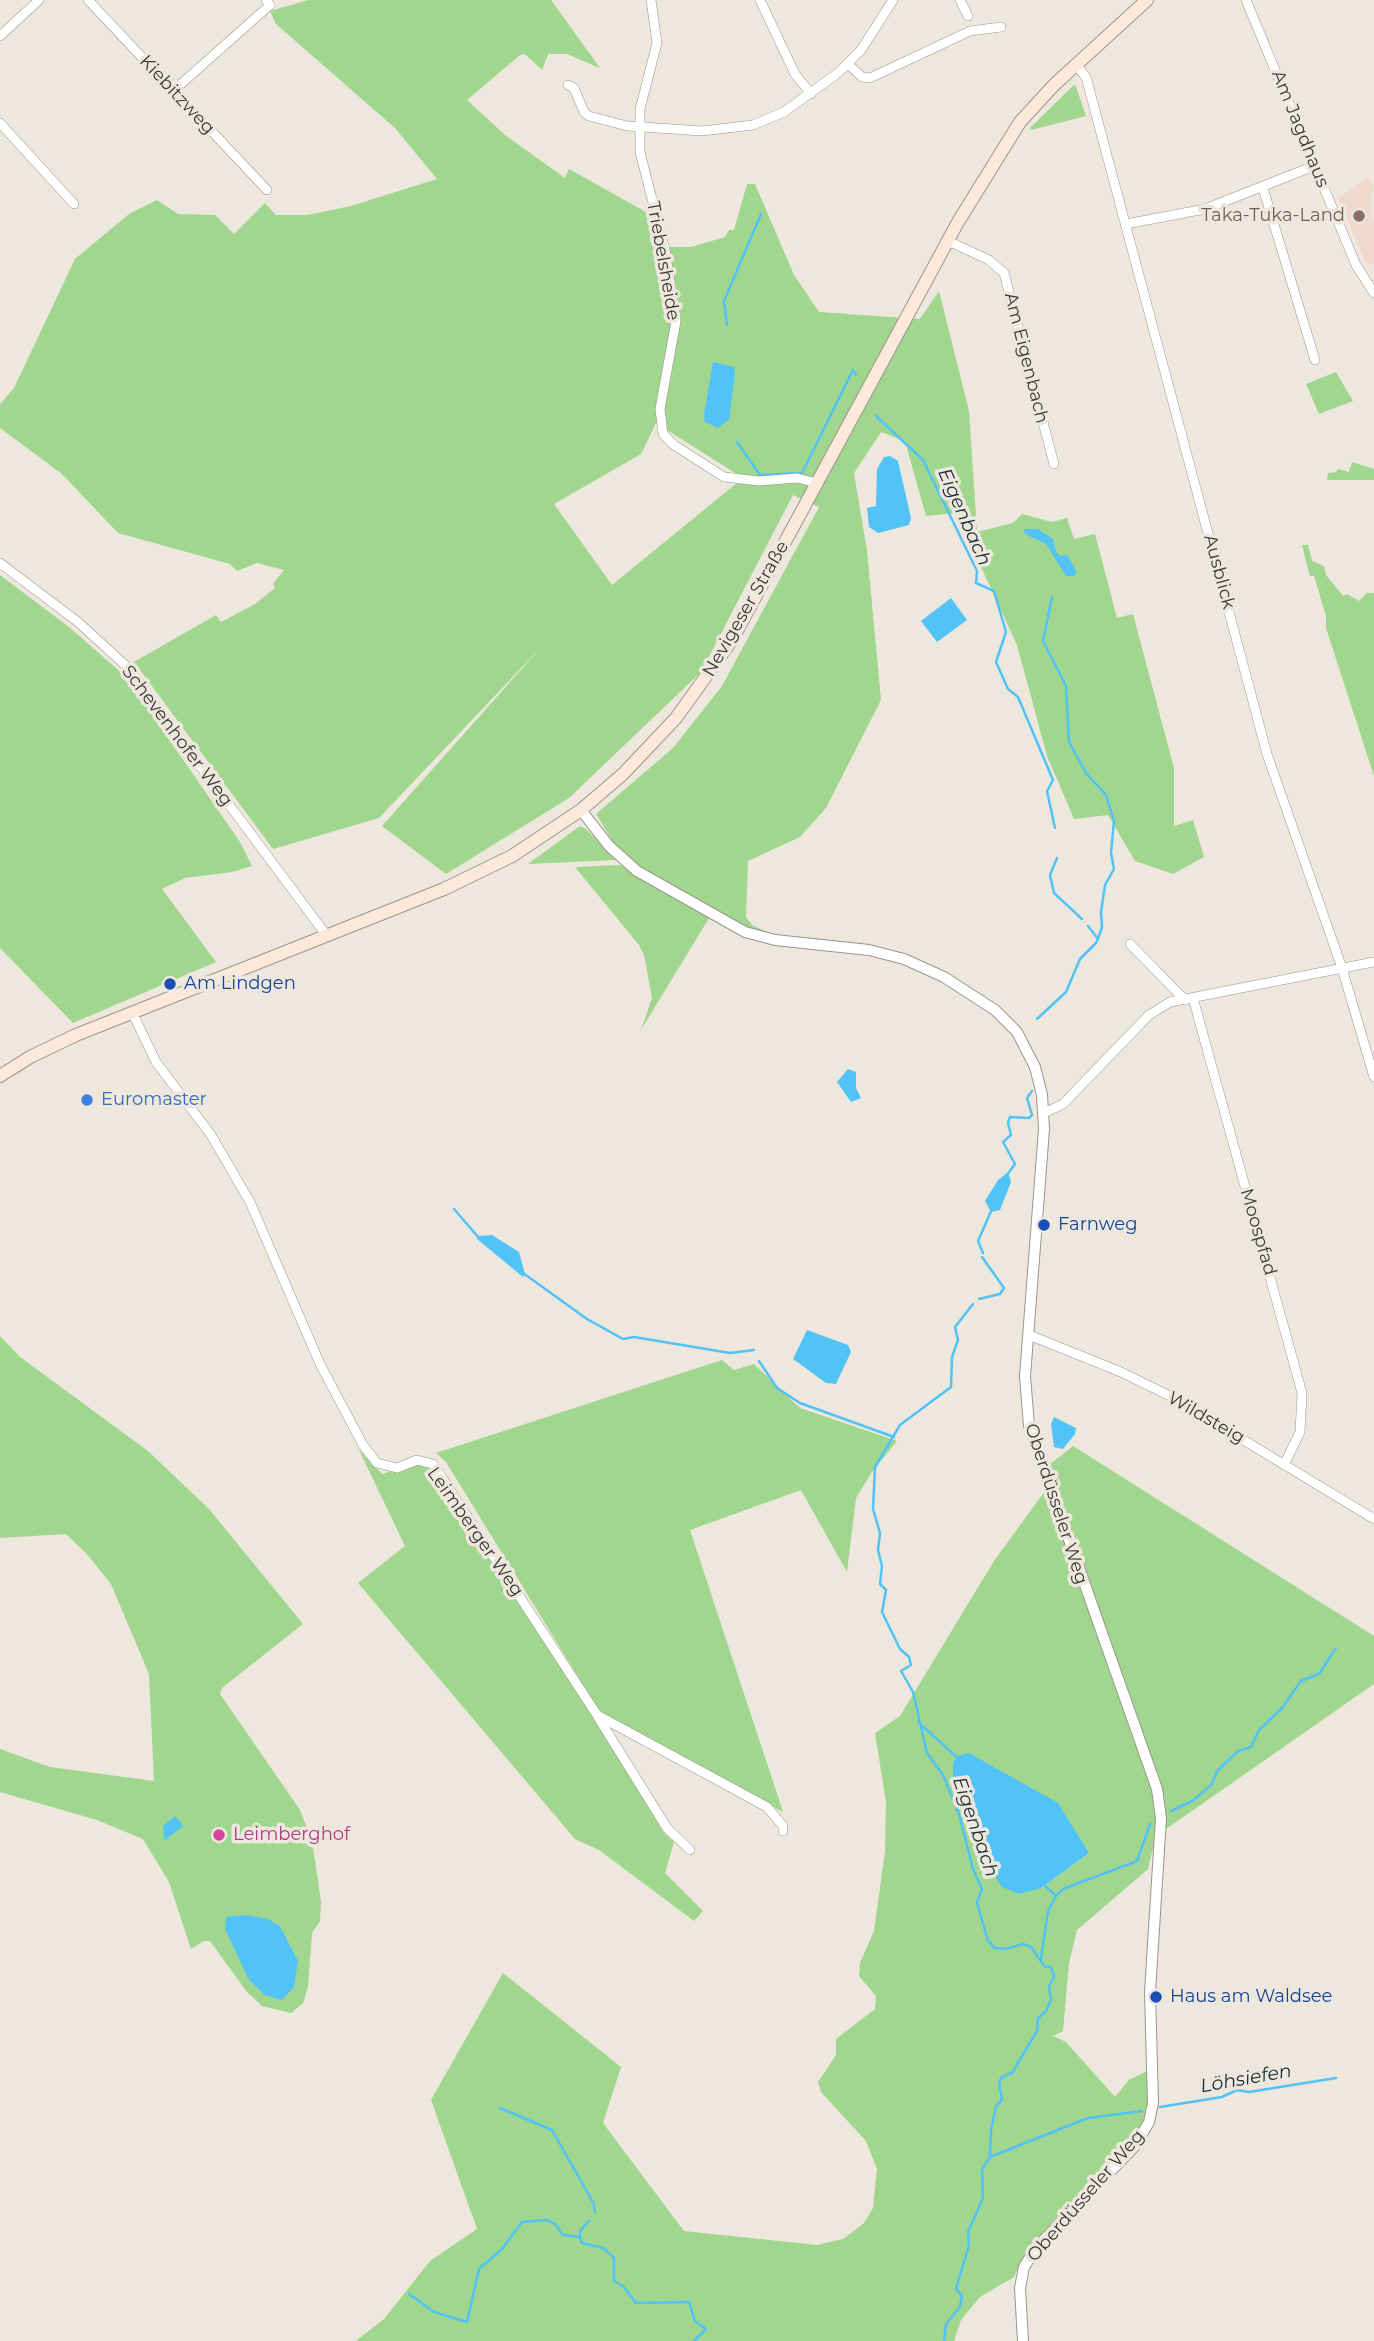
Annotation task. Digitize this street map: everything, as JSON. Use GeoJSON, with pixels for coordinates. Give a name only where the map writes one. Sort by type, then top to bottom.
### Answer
{"type":"FeatureCollection","features":[{"type":"Feature","properties":{"kind":"main road","name":"Nevigeser Straße"},"geometry":{"type":"LineString","coordinates":[[0,1076],[30,1057],[132,1012],[444,889],[512,856],[581,810],[650,747],[704,681],[732,640],[948,241],[1020,122],[1076,65],[1147,0]]}},
{"type":"Feature","properties":{"kind":"street"},"geometry":{"type":"LineString","coordinates":[[0,36],[40,0]]}},
{"type":"Feature","properties":{"kind":"street","name":"Kiebitzweg"},"geometry":{"type":"LineString","coordinates":[[88,0],[267,190]]}},
{"type":"Feature","properties":{"kind":"street"},"geometry":{"type":"LineString","coordinates":[[173,91],[270,5],[266,0]]}},
{"type":"Feature","properties":{"kind":"street","name":"Triebelsheide"},"geometry":{"type":"LineString","coordinates":[[651,0],[657,43],[640,109],[640,152],[664,250],[676,321],[660,409],[663,434],[674,445],[724,477],[767,482],[797,478],[817,483]]}},
{"type":"Feature","properties":{"kind":"street"},"geometry":{"type":"LineString","coordinates":[[760,0],[796,74],[811,94]]}},
{"type":"Feature","properties":{"kind":"street"},"geometry":{"type":"LineString","coordinates":[[568,85],[574,88],[584,112],[589,116],[639,127],[702,131],[754,125],[784,112],[848,64],[861,50],[893,0]]}},
{"type":"Feature","properties":{"kind":"street"},"geometry":{"type":"LineString","coordinates":[[960,0],[968,16]]}},
{"type":"Feature","properties":{"kind":"street","name":"Am Jagdhaus"},"geometry":{"type":"LineString","coordinates":[[1246,0],[1356,265],[1373,287]]}},
{"type":"Feature","properties":{"kind":"street"},"geometry":{"type":"LineString","coordinates":[[848,64],[862,78],[870,78],[970,31],[1001,27]]}},
{"type":"Feature","properties":{"kind":"street","name":"Ausblick"},"geometry":{"type":"LineString","coordinates":[[1076,65],[1086,77],[1268,754],[1342,968],[1374,1077]]}},
{"type":"Feature","properties":{"kind":"street"},"geometry":{"type":"LineString","coordinates":[[0,122],[74,204]]}},
{"type":"Feature","properties":{"kind":"street"},"geometry":{"type":"LineString","coordinates":[[1126,224],[1205,209],[1314,166]]}},
{"type":"Feature","properties":{"kind":"street"},"geometry":{"type":"LineString","coordinates":[[1263,188],[1315,359]]}},
{"type":"Feature","properties":{"kind":"street","name":"Am Eigenbach"},"geometry":{"type":"LineString","coordinates":[[948,241],[989,260],[1004,273],[1054,464]]}},
{"type":"Feature","properties":{"kind":"street","name":"Schevenhofer Weg"},"geometry":{"type":"LineString","coordinates":[[0,563],[78,622],[125,665],[327,936]]}},
{"type":"Feature","properties":{"kind":"street","name":"Oberdüsseler Weg"},"geometry":{"type":"LineString","coordinates":[[581,810],[609,846],[637,871],[745,932],[780,940],[869,950],[904,959],[978,997],[995,1010],[1025,1045],[1035,1067],[1044,1113],[1025,1402],[1035,1451],[1157,1789],[1161,1818],[1150,1992],[1153,2103],[1149,2122],[1135,2146],[1036,2248],[1024,2267],[1020,2288],[1023,2341]]}},
{"type":"Feature","properties":{"kind":"street"},"geometry":{"type":"LineString","coordinates":[[1130,944],[1189,999]]}},
{"type":"Feature","properties":{"kind":"street"},"geometry":{"type":"LineString","coordinates":[[1044,1113],[1063,1104],[1149,1015],[1170,1002],[1374,962]]}},
{"type":"Feature","properties":{"kind":"street","name":"Moospfad"},"geometry":{"type":"LineString","coordinates":[[1189,999],[1302,1393],[1300,1432],[1284,1465]]}},
{"type":"Feature","properties":{"kind":"street","name":"Leimberger Weg"},"geometry":{"type":"LineString","coordinates":[[132,1012],[156,1062],[211,1135],[250,1202],[320,1364],[363,1445],[377,1463],[397,1468],[417,1460],[433,1464],[597,1715],[767,1807],[783,1831]]}},
{"type":"Feature","properties":{"kind":"street","name":"Wildsteig"},"geometry":{"type":"LineString","coordinates":[[1028,1335],[1121,1372],[1174,1398],[1374,1519]]}},
{"type":"Feature","properties":{"kind":"street"},"geometry":{"type":"LineString","coordinates":[[597,1715],[667,1828],[690,1850]]}},
{"type":"Feature","properties":{"kind":"shaded area","name":"Taka-Tuka-Land"},"geometry":{"type":"Polygon","coordinates":[[[1368,178],[1373,185],[1370,208],[1374,223],[1374,265],[1366,263],[1338,198],[1368,178]]]}},
{"type":"Feature","properties":{"kind":"green space"},"geometry":{"type":"Polygon","coordinates":[[[308,0],[551,0],[600,68],[567,54],[548,54],[542,70],[525,54],[520,55],[467,100],[505,135],[565,178],[569,169],[653,216],[668,247],[691,247],[725,237],[729,230],[734,230],[747,184],[755,184],[794,275],[819,312],[920,319],[939,291],[969,411],[977,532],[1013,523],[1022,514],[1052,522],[1067,518],[1074,539],[1095,534],[1117,618],[1133,614],[1174,768],[1174,826],[1193,820],[1204,857],[1173,874],[1135,861],[1108,815],[1074,819],[1047,756],[1017,645],[956,513],[926,516],[905,441],[881,432],[854,473],[867,551],[881,700],[826,808],[800,837],[748,861],[746,917],[752,925],[769,933],[750,929],[638,866],[615,845],[596,814],[673,748],[722,686],[819,507],[793,495],[701,672],[569,798],[446,874],[382,826],[542,646],[379,818],[273,849],[134,662],[216,615],[221,622],[255,604],[275,588],[273,584],[284,570],[257,563],[237,571],[230,564],[118,533],[62,474],[0,428],[0,404],[14,388],[75,259],[129,214],[157,200],[178,214],[215,215],[234,234],[265,203],[276,215],[307,215],[351,206],[437,179],[395,128],[276,24],[270,11],[308,0]],[[656,423],[641,454],[554,504],[612,585],[743,478],[656,423]]]}},
{"type":"Feature","properties":{"kind":"green space"},"geometry":{"type":"Polygon","coordinates":[[[1075,84],[1086,116],[1031,130],[1030,128],[1075,84]]]}},
{"type":"Feature","properties":{"kind":"green space"},"geometry":{"type":"Polygon","coordinates":[[[1336,372],[1353,401],[1319,414],[1306,384],[1336,372]]]}},
{"type":"Feature","properties":{"kind":"green space"},"geometry":{"type":"Polygon","coordinates":[[[1352,462],[1374,469],[1374,480],[1327,480],[1328,473],[1338,469],[1349,472],[1352,462]]]}},
{"type":"Feature","properties":{"kind":"green space"},"geometry":{"type":"Polygon","coordinates":[[[1302,545],[1308,545],[1312,561],[1324,566],[1326,575],[1343,596],[1347,594],[1359,601],[1367,593],[1374,593],[1374,776],[1326,628],[1326,616],[1314,576],[1310,576],[1302,545]]]}},
{"type":"Feature","properties":{"kind":"green space"},"geometry":{"type":"Polygon","coordinates":[[[0,575],[69,627],[125,676],[240,842],[252,866],[232,872],[185,878],[162,889],[216,962],[73,1023],[0,948],[0,575]]]}},
{"type":"Feature","properties":{"kind":"green space"},"geometry":{"type":"Polygon","coordinates":[[[580,826],[616,860],[528,864],[580,826]]]}},
{"type":"Feature","properties":{"kind":"green space"},"geometry":{"type":"Polygon","coordinates":[[[620,865],[709,918],[641,1030],[652,998],[644,955],[639,945],[575,867],[620,865]]]}},
{"type":"Feature","properties":{"kind":"green space"},"geometry":{"type":"Polygon","coordinates":[[[0,1336],[20,1357],[148,1451],[209,1509],[303,1624],[222,1688],[220,1694],[300,1810],[312,1841],[321,1901],[320,1921],[312,1933],[308,1987],[303,2003],[291,2013],[262,2006],[247,1992],[210,1941],[204,1941],[191,1949],[169,1882],[143,1839],[97,1820],[0,1792],[0,1749],[50,1767],[154,1781],[149,1674],[111,1584],[86,1553],[66,1534],[0,1538],[0,1336]]]}},
{"type":"Feature","properties":{"kind":"green space"},"geometry":{"type":"Polygon","coordinates":[[[722,1360],[734,1370],[754,1364],[800,1408],[897,1441],[872,1472],[856,1498],[847,1572],[801,1490],[690,1530],[783,1812],[599,1711],[446,1462],[436,1453],[722,1360]]]}},
{"type":"Feature","properties":{"kind":"green space"},"geometry":{"type":"Polygon","coordinates":[[[1073,1446],[1374,1636],[1374,1684],[1156,1836],[1148,1869],[1077,1930],[1069,1963],[1063,2031],[1053,2036],[1066,2042],[1115,2097],[1129,2080],[1147,2071],[1148,2105],[1140,2131],[1039,2237],[1020,2263],[1014,2277],[980,2297],[961,2320],[954,2341],[356,2341],[384,2319],[430,2261],[477,2229],[431,2100],[503,1973],[621,2067],[603,2123],[684,2231],[817,2245],[843,2239],[864,2223],[873,2208],[877,2169],[866,2141],[821,2092],[818,2082],[836,2055],[836,2039],[875,2009],[876,1996],[859,1976],[860,1963],[874,1931],[885,1852],[886,1802],[875,1733],[900,1716],[994,1561],[1045,1491],[1048,1466],[1073,1446]],[[957,1757],[953,1763],[953,1783],[974,1811],[978,1836],[1041,1888],[1089,1853],[957,1757]]]}},
{"type":"Feature","properties":{"kind":"green space"},"geometry":{"type":"Polygon","coordinates":[[[359,1450],[382,1474],[414,1464],[436,1470],[607,1736],[663,1832],[674,1842],[665,1873],[703,1911],[694,1921],[599,1850],[575,1839],[358,1583],[405,1546],[359,1450]]]}},
{"type":"Feature","properties":{"kind":"water"},"geometry":{"type":"Polygon","coordinates":[[[713,362],[734,367],[735,373],[729,420],[718,428],[705,422],[704,414],[713,362]]]}},
{"type":"Feature","properties":{"kind":"water"},"geometry":{"type":"Polygon","coordinates":[[[890,456],[898,461],[911,518],[909,525],[878,533],[869,527],[867,508],[876,506],[877,469],[884,457],[890,456]]]}},
{"type":"Feature","properties":{"kind":"water"},"geometry":{"type":"Polygon","coordinates":[[[1024,529],[1038,529],[1053,539],[1056,552],[1061,556],[1067,555],[1077,572],[1074,576],[1066,576],[1046,544],[1025,534],[1024,529]]]}},
{"type":"Feature","properties":{"kind":"water"},"geometry":{"type":"Polygon","coordinates":[[[951,598],[967,620],[937,642],[921,621],[951,598]]]}},
{"type":"Feature","properties":{"kind":"water"},"geometry":{"type":"Polygon","coordinates":[[[848,1069],[856,1072],[856,1088],[861,1098],[851,1102],[837,1082],[848,1069]]]}},
{"type":"Feature","properties":{"kind":"water"},"geometry":{"type":"Polygon","coordinates":[[[1008,1172],[1011,1182],[1000,1210],[991,1212],[985,1201],[998,1180],[1008,1172]]]}},
{"type":"Feature","properties":{"kind":"water"},"geometry":{"type":"Polygon","coordinates":[[[492,1235],[519,1252],[525,1274],[523,1277],[477,1239],[477,1236],[492,1235]]]}},
{"type":"Feature","properties":{"kind":"water"},"geometry":{"type":"Polygon","coordinates":[[[807,1330],[848,1345],[851,1352],[836,1384],[826,1383],[793,1359],[807,1330]]]}},
{"type":"Feature","properties":{"kind":"water"},"geometry":{"type":"Polygon","coordinates":[[[1054,1417],[1076,1428],[1075,1434],[1063,1449],[1054,1447],[1051,1424],[1054,1417]]]}},
{"type":"Feature","properties":{"kind":"water"},"geometry":{"type":"Polygon","coordinates":[[[969,1753],[1058,1803],[1089,1853],[1041,1888],[1019,1894],[1002,1887],[990,1869],[978,1836],[974,1811],[953,1784],[953,1763],[957,1756],[969,1753]]]}},
{"type":"Feature","properties":{"kind":"water"},"geometry":{"type":"Polygon","coordinates":[[[175,1816],[183,1826],[164,1841],[163,1826],[175,1816]]]}},
{"type":"Feature","properties":{"kind":"water"},"geometry":{"type":"Polygon","coordinates":[[[245,1915],[268,1919],[280,1926],[298,1961],[294,1987],[282,2000],[265,1995],[249,1980],[225,1929],[226,1917],[245,1915]]]}},
{"type":"Feature","properties":{"kind":"waterway","name":"Eigenbach"},"geometry":{"type":"LineString","coordinates":[[727,325],[724,301],[761,214]]}},
{"type":"Feature","properties":{"kind":"waterway","name":"Eigenbach"},"geometry":{"type":"LineString","coordinates":[[737,442],[760,475],[802,473],[853,370],[856,375]]}},
{"type":"Feature","properties":{"kind":"waterway","name":"Eigenbach"},"geometry":{"type":"LineString","coordinates":[[876,416],[923,460],[977,571],[976,583],[994,591],[1006,632],[996,662],[1008,689],[1018,697],[1053,780],[1047,791],[1055,828]]}},
{"type":"Feature","properties":{"kind":"waterway"},"geometry":{"type":"LineString","coordinates":[[1052,597],[1043,641],[1066,686],[1069,742],[1086,773],[1106,795],[1114,821],[1111,853],[1114,869],[1105,885],[1102,927],[1098,939]]}},
{"type":"Feature","properties":{"kind":"waterway","name":"Eigenbach"},"geometry":{"type":"LineString","coordinates":[[1057,858],[1050,875],[1054,893],[1082,919]]}},
{"type":"Feature","properties":{"kind":"waterway","name":"Eigenbach"},"geometry":{"type":"LineString","coordinates":[[1037,1019],[1066,992],[1080,959],[1096,943],[1098,939],[1088,926]]}},
{"type":"Feature","properties":{"kind":"waterway","name":"Eigenbach"},"geometry":{"type":"LineString","coordinates":[[1007,1175],[1015,1164],[1003,1142],[1011,1135],[1008,1123],[1010,1117],[1029,1118],[1032,1115],[1027,1098],[1032,1091]]}},
{"type":"Feature","properties":{"kind":"waterway"},"geometry":{"type":"LineString","coordinates":[[454,1209],[479,1238]]}},
{"type":"Feature","properties":{"kind":"waterway","name":"Eigenbach"},"geometry":{"type":"LineString","coordinates":[[983,1253],[978,1241],[992,1209]]}},
{"type":"Feature","properties":{"kind":"waterway","name":"Eigenbach"},"geometry":{"type":"LineString","coordinates":[[979,1299],[1000,1294],[1004,1288],[982,1257]]}},
{"type":"Feature","properties":{"kind":"waterway"},"geometry":{"type":"LineString","coordinates":[[523,1273],[587,1319],[623,1339],[634,1337],[730,1353],[754,1350]]}},
{"type":"Feature","properties":{"kind":"waterway","name":"Eigenbach"},"geometry":{"type":"LineString","coordinates":[[944,2341],[946,2324],[960,2307],[962,2295],[956,2289],[969,2245],[968,2232],[983,2198],[982,2169],[990,2157],[991,2130],[996,2106],[1002,2100],[999,2082],[1002,2077],[1012,2073],[1037,2031],[1038,2018],[1046,2011],[1051,2000],[1049,1986],[1054,1977],[1051,1967],[1045,1967],[1031,1947],[1023,1944],[1005,1949],[995,1948],[988,1941],[977,1903],[982,1889],[973,1869],[959,1814],[943,1775],[927,1753],[913,1692],[901,1671],[911,1665],[909,1657],[900,1649],[882,1612],[886,1590],[880,1584],[880,1533],[873,1509],[875,1467],[900,1425],[951,1387],[952,1357],[958,1340],[955,1327],[973,1304]]}},
{"type":"Feature","properties":{"kind":"waterway"},"geometry":{"type":"LineString","coordinates":[[759,1361],[777,1388],[800,1403],[894,1437]]}},
{"type":"Feature","properties":{"kind":"waterway"},"geometry":{"type":"LineString","coordinates":[[1171,1811],[1194,1800],[1212,1784],[1217,1771],[1238,1751],[1251,1747],[1259,1730],[1282,1708],[1301,1681],[1319,1674],[1336,1648]]}},
{"type":"Feature","properties":{"kind":"waterway"},"geometry":{"type":"LineString","coordinates":[[918,1722],[959,1759]]}},
{"type":"Feature","properties":{"kind":"waterway"},"geometry":{"type":"LineString","coordinates":[[1057,1895],[1063,1889],[1137,1861],[1150,1824]]}},
{"type":"Feature","properties":{"kind":"waterway"},"geometry":{"type":"LineString","coordinates":[[1041,1959],[1048,1911],[1056,1896],[1043,1884]]}},
{"type":"Feature","properties":{"kind":"waterway","name":"Löhsiefen"},"geometry":{"type":"LineString","coordinates":[[1160,2107],[1222,2097],[1237,2090],[1249,2092],[1336,2078]]}},
{"type":"Feature","properties":{"kind":"waterway"},"geometry":{"type":"LineString","coordinates":[[500,2108],[552,2130],[594,2204],[595,2213]]}},
{"type":"Feature","properties":{"kind":"waterway","name":"Löhsiefen"},"geometry":{"type":"LineString","coordinates":[[990,2157],[1088,2118],[1142,2111]]}},
{"type":"Feature","properties":{"kind":"waterway"},"geometry":{"type":"LineString","coordinates":[[409,2294],[434,2312],[467,2322],[479,2269],[502,2249],[522,2222],[547,2220],[555,2224],[563,2235],[580,2237]]}},
{"type":"Feature","properties":{"kind":"waterway"},"geometry":{"type":"LineString","coordinates":[[580,2237],[580,2231],[589,2221]]}},
{"type":"Feature","properties":{"kind":"waterway"},"geometry":{"type":"LineString","coordinates":[[580,2237],[582,2243],[603,2248],[614,2258],[614,2281],[623,2286],[636,2303],[689,2302],[695,2321],[706,2329],[694,2341]]}},
{"type":"Feature","properties":{"kind":"place","name":"Taka-Tuka-Land"},"geometry":{"type":"Point","coordinates":[1359,216]}},
{"type":"Feature","properties":{"kind":"place","name":"Am Lindgen"},"geometry":{"type":"Point","coordinates":[170,984]}},
{"type":"Feature","properties":{"kind":"place","name":"Euromaster"},"geometry":{"type":"Point","coordinates":[87,1100]}},
{"type":"Feature","properties":{"kind":"place","name":"Farnweg"},"geometry":{"type":"Point","coordinates":[1044,1225]}},
{"type":"Feature","properties":{"kind":"place","name":"Leimberghof"},"geometry":{"type":"Point","coordinates":[219,1835]}},
{"type":"Feature","properties":{"kind":"place","name":"Haus am Waldsee"},"geometry":{"type":"Point","coordinates":[1156,1997]}}]}
